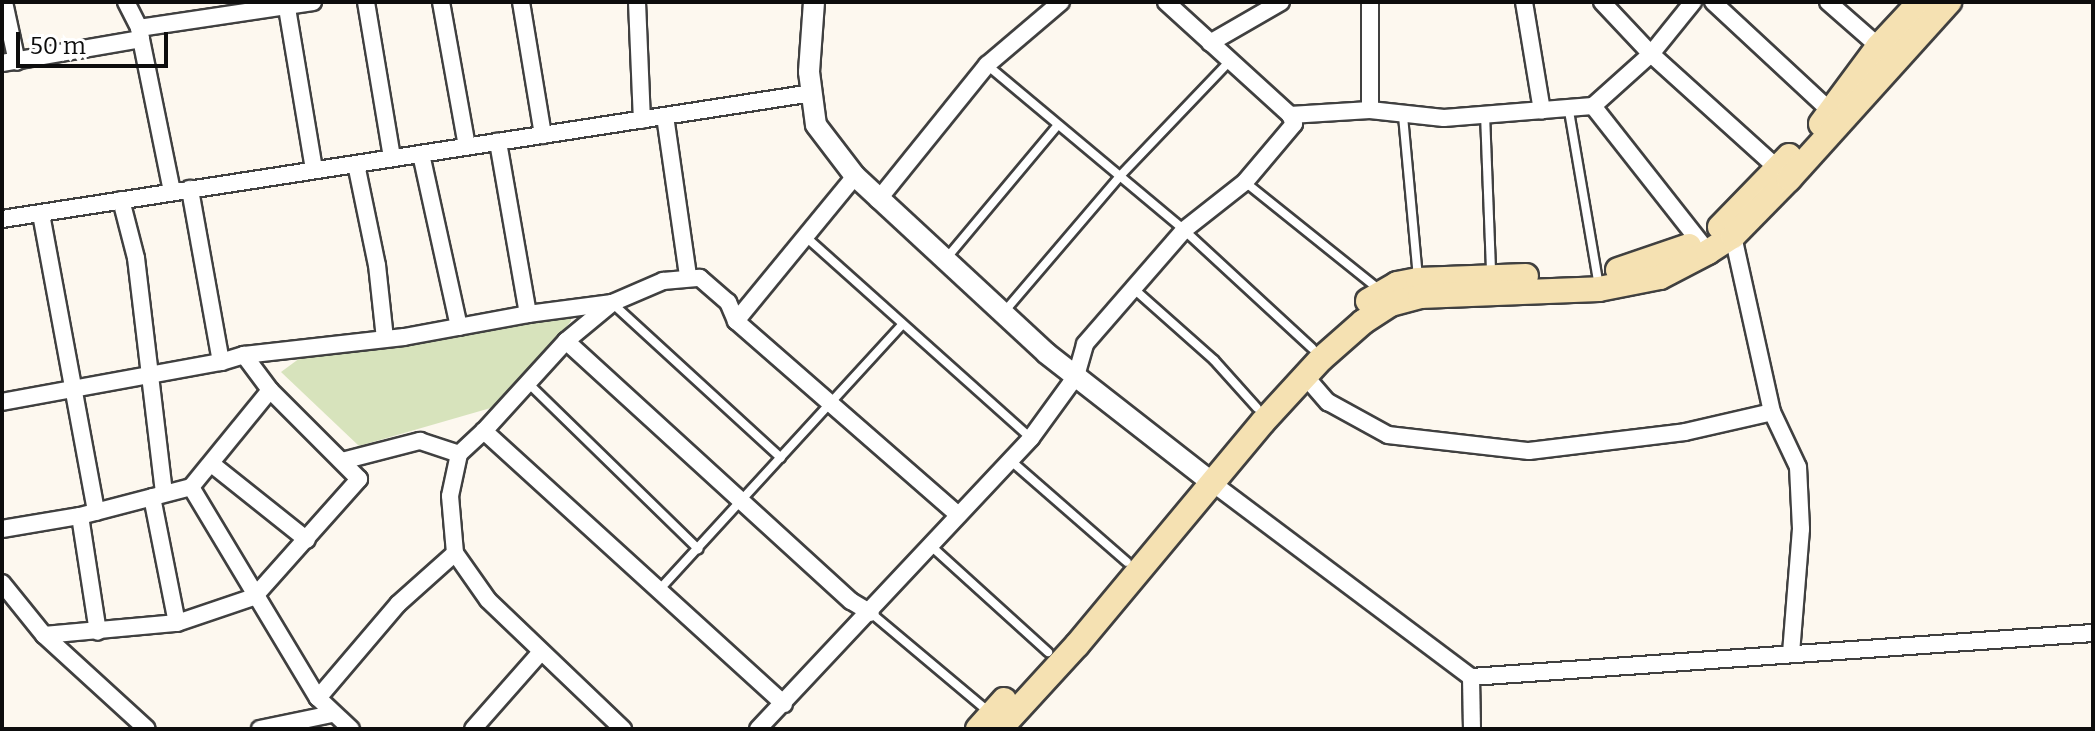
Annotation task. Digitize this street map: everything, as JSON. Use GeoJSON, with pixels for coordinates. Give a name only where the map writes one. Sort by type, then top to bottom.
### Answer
{"type":"FeatureCollection","features":[{"type":"Feature","properties":{"kind":"main road"},"geometry":{"type":"LineString","coordinates":[[1837,118],[1878,47],[1920,2]]}},
{"type":"Feature","properties":{"kind":"main road"},"geometry":{"type":"LineString","coordinates":[[990,724],[1077,645],[1257,408],[1312,348],[1382,291],[1660,277],[1703,246],[1721,226],[1783,173],[1837,118],[1898,63],[1947,3]]}},
{"type":"Feature","properties":{"kind":"main road"},"geometry":{"type":"LineString","coordinates":[[1703,246],[1733,236],[1783,173]]}},
{"type":"Feature","properties":{"kind":"main road"},"geometry":{"type":"LineString","coordinates":[[990,724],[1127,562],[1305,376],[1363,322],[1419,288]]}},
{"type":"Feature","properties":{"kind":"street"},"geometry":{"type":"LineString","coordinates":[[4,2],[9,62],[286,4],[313,2]]}},
{"type":"Feature","properties":{"kind":"street"},"geometry":{"type":"LineString","coordinates":[[366,2],[392,158]]}},
{"type":"Feature","properties":{"kind":"street"},"geometry":{"type":"LineString","coordinates":[[441,2],[467,146]]}},
{"type":"Feature","properties":{"kind":"street"},"geometry":{"type":"LineString","coordinates":[[521,2],[543,135]]}},
{"type":"Feature","properties":{"kind":"street"},"geometry":{"type":"LineString","coordinates":[[637,2],[642,120]]}},
{"type":"Feature","properties":{"kind":"street"},"geometry":{"type":"LineString","coordinates":[[814,2],[812,93],[816,125],[855,176],[878,200],[943,262],[1076,376],[1205,478],[1471,677],[2093,633]]}},
{"type":"Feature","properties":{"kind":"street"},"geometry":{"type":"LineString","coordinates":[[878,200],[987,65],[1061,2]]}},
{"type":"Feature","properties":{"kind":"street"},"geometry":{"type":"LineString","coordinates":[[758,729],[871,613],[1031,438],[1076,376],[1085,344],[1184,230],[1245,182],[1294,124],[1290,115],[1166,2]]}},
{"type":"Feature","properties":{"kind":"street"},"geometry":{"type":"LineString","coordinates":[[1210,43],[1281,2]]}},
{"type":"Feature","properties":{"kind":"street"},"geometry":{"type":"LineString","coordinates":[[1370,2],[1370,110]]}},
{"type":"Feature","properties":{"kind":"street"},"geometry":{"type":"LineString","coordinates":[[1524,2],[1542,111]]}},
{"type":"Feature","properties":{"kind":"street"},"geometry":{"type":"LineString","coordinates":[[1602,2],[1651,54],[1783,173]]}},
{"type":"Feature","properties":{"kind":"street"},"geometry":{"type":"LineString","coordinates":[[1290,115],[1370,110],[1403,116],[1569,111],[1593,106],[1651,54],[1693,2]]}},
{"type":"Feature","properties":{"kind":"street"},"geometry":{"type":"LineString","coordinates":[[1713,2],[1837,118]]}},
{"type":"Feature","properties":{"kind":"street"},"geometry":{"type":"LineString","coordinates":[[1828,2],[1898,63]]}},
{"type":"Feature","properties":{"kind":"street"},"geometry":{"type":"LineString","coordinates":[[129,3],[140,34],[172,192]]}},
{"type":"Feature","properties":{"kind":"street"},"geometry":{"type":"LineString","coordinates":[[286,4],[314,170]]}},
{"type":"Feature","properties":{"kind":"street"},"geometry":{"type":"LineString","coordinates":[[2,219],[812,93]]}},
{"type":"Feature","properties":{"kind":"street"},"geometry":{"type":"LineString","coordinates":[[1593,106],[1703,246]]}},
{"type":"Feature","properties":{"kind":"street"},"geometry":{"type":"LineString","coordinates":[[665,116],[688,275]]}},
{"type":"Feature","properties":{"kind":"street"},"geometry":{"type":"LineString","coordinates":[[498,142],[528,314]]}},
{"type":"Feature","properties":{"kind":"street"},"geometry":{"type":"LineString","coordinates":[[421,154],[459,327]]}},
{"type":"Feature","properties":{"kind":"street"},"geometry":{"type":"LineString","coordinates":[[356,164],[377,265],[385,339]]}},
{"type":"Feature","properties":{"kind":"street"},"geometry":{"type":"LineString","coordinates":[[736,321],[855,176]]}},
{"type":"Feature","properties":{"kind":"street"},"geometry":{"type":"LineString","coordinates":[[190,189],[221,362]]}},
{"type":"Feature","properties":{"kind":"street"},"geometry":{"type":"LineString","coordinates":[[121,200],[136,258],[158,495],[177,623]]}},
{"type":"Feature","properties":{"kind":"street"},"geometry":{"type":"LineString","coordinates":[[41,214],[76,386],[98,632]]}},
{"type":"Feature","properties":{"kind":"street"},"geometry":{"type":"LineString","coordinates":[[1733,236],[1772,412],[1798,467],[1801,529],[1791,654]]}},
{"type":"Feature","properties":{"kind":"street"},"geometry":{"type":"LineString","coordinates":[[2,402],[147,372],[221,362],[244,355],[385,339],[612,303],[688,275],[700,278],[728,302],[736,321],[958,515]]}},
{"type":"Feature","properties":{"kind":"street"},"geometry":{"type":"LineString","coordinates":[[612,303],[566,341],[459,454],[450,496],[455,553],[488,600],[623,729]]}},
{"type":"Feature","properties":{"kind":"street"},"geometry":{"type":"LineString","coordinates":[[566,341],[744,500],[851,601],[871,613]]}},
{"type":"Feature","properties":{"kind":"street"},"geometry":{"type":"LineString","coordinates":[[44,635],[177,623],[254,597],[359,479],[270,390],[244,355]]}},
{"type":"Feature","properties":{"kind":"street"},"geometry":{"type":"LineString","coordinates":[[1305,376],[1328,402],[1388,435],[1529,451],[1685,432],[1772,412]]}},
{"type":"Feature","properties":{"kind":"street"},"geometry":{"type":"LineString","coordinates":[[2,529],[88,514],[191,487],[213,465],[270,390]]}},
{"type":"Feature","properties":{"kind":"street"},"geometry":{"type":"LineString","coordinates":[[484,431],[784,704]]}},
{"type":"Feature","properties":{"kind":"street"},"geometry":{"type":"LineString","coordinates":[[342,461],[420,441],[459,454]]}},
{"type":"Feature","properties":{"kind":"street"},"geometry":{"type":"LineString","coordinates":[[213,465],[307,540]]}},
{"type":"Feature","properties":{"kind":"street"},"geometry":{"type":"LineString","coordinates":[[191,487],[254,597],[318,698],[351,729]]}},
{"type":"Feature","properties":{"kind":"street"},"geometry":{"type":"LineString","coordinates":[[318,698],[398,604],[455,553]]}},
{"type":"Feature","properties":{"kind":"street"},"geometry":{"type":"LineString","coordinates":[[4,590],[44,635],[147,729]]}},
{"type":"Feature","properties":{"kind":"street"},"geometry":{"type":"LineString","coordinates":[[473,729],[540,653]]}},
{"type":"Feature","properties":{"kind":"street"},"geometry":{"type":"LineString","coordinates":[[1471,677],[1472,729]]}},
{"type":"Feature","properties":{"kind":"street"},"geometry":{"type":"LineString","coordinates":[[260,729],[332,714]]}},
{"type":"Feature","properties":{"kind":"lane"},"geometry":{"type":"LineString","coordinates":[[1003,313],[1120,176],[1231,61]]}},
{"type":"Feature","properties":{"kind":"lane"},"geometry":{"type":"LineString","coordinates":[[987,65],[1184,230],[1312,348]]}},
{"type":"Feature","properties":{"kind":"lane"},"geometry":{"type":"LineString","coordinates":[[1569,111],[1598,282]]}},
{"type":"Feature","properties":{"kind":"lane"},"geometry":{"type":"LineString","coordinates":[[1485,113],[1492,284]]}},
{"type":"Feature","properties":{"kind":"lane"},"geometry":{"type":"LineString","coordinates":[[1403,116],[1419,288]]}},
{"type":"Feature","properties":{"kind":"lane"},"geometry":{"type":"LineString","coordinates":[[943,262],[1057,126]]}},
{"type":"Feature","properties":{"kind":"lane"},"geometry":{"type":"LineString","coordinates":[[1245,182],[1382,291]]}},
{"type":"Feature","properties":{"kind":"lane"},"geometry":{"type":"LineString","coordinates":[[807,238],[902,325],[912,328],[1031,438]]}},
{"type":"Feature","properties":{"kind":"lane"},"geometry":{"type":"LineString","coordinates":[[1134,289],[1214,360],[1257,408]]}},
{"type":"Feature","properties":{"kind":"lane"},"geometry":{"type":"LineString","coordinates":[[612,303],[781,458]]}},
{"type":"Feature","properties":{"kind":"lane"},"geometry":{"type":"LineString","coordinates":[[658,591],[902,325]]}},
{"type":"Feature","properties":{"kind":"lane"},"geometry":{"type":"LineString","coordinates":[[528,383],[698,549]]}},
{"type":"Feature","properties":{"kind":"lane"},"geometry":{"type":"LineString","coordinates":[[1010,460],[1127,562]]}},
{"type":"Feature","properties":{"kind":"lane"},"geometry":{"type":"LineString","coordinates":[[931,546],[1048,652]]}},
{"type":"Feature","properties":{"kind":"lane"},"geometry":{"type":"LineString","coordinates":[[871,613],[990,724]]}},
{"type":"Feature","properties":{"kind":"green space"},"geometry":{"type":"Polygon","coordinates":[[[571,309],[571,321],[501,405],[359,446],[281,372],[319,344],[571,309]]]}}]}
